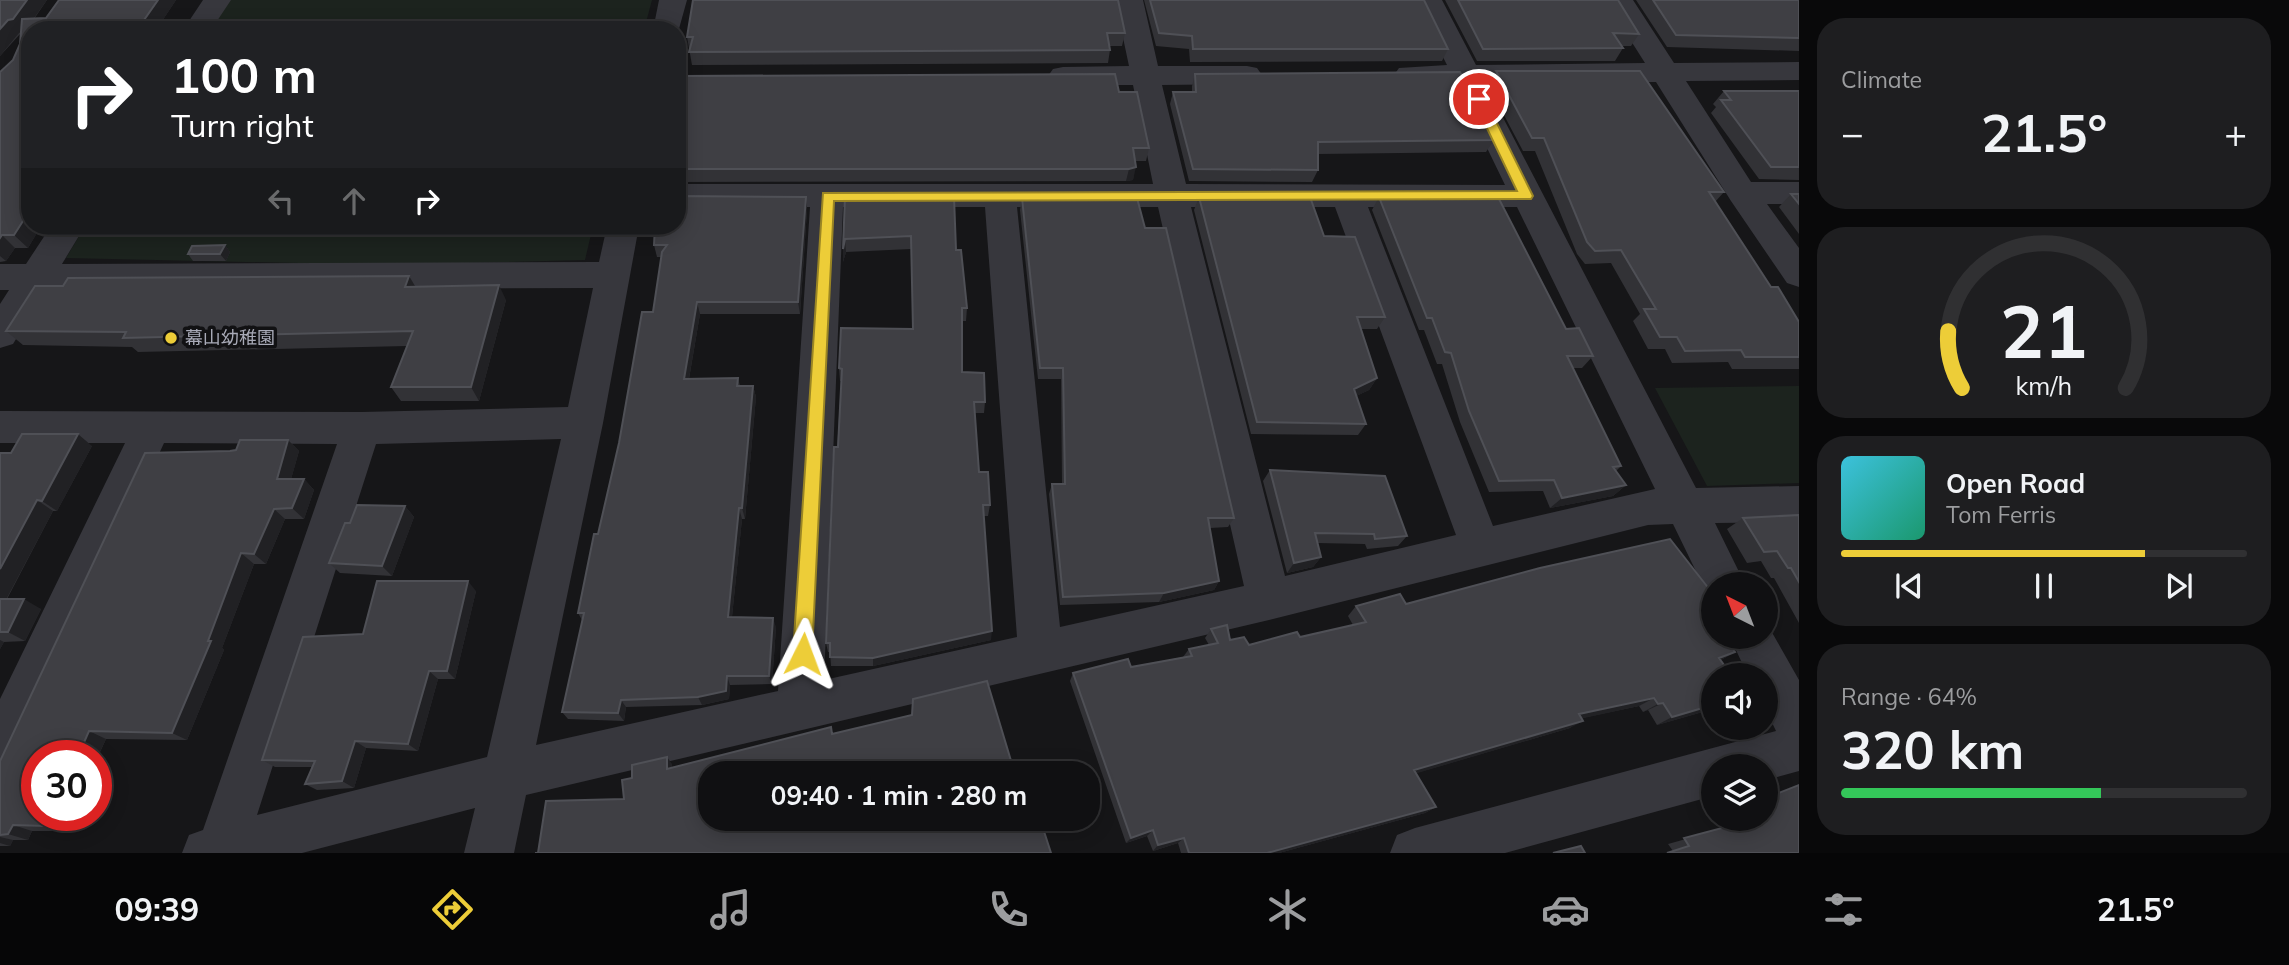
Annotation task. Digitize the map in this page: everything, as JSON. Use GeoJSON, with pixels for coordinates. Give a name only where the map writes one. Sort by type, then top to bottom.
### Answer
{"type":"FeatureCollection","features":[{"type":"Feature","properties":{"kind":"street"},"geometry":{"type":"LineString","coordinates":[[203,21],[217,0]]}},
{"type":"Feature","properties":{"kind":"street"},"geometry":{"type":"LineString","coordinates":[[669,21],[673,0]]}},
{"type":"Feature","properties":{"kind":"street"},"geometry":{"type":"LineString","coordinates":[[1129,0],[1172,196],[1269,600]]}},
{"type":"Feature","properties":{"kind":"street"},"geometry":{"type":"LineString","coordinates":[[1428,0],[1718,572]]}},
{"type":"Feature","properties":{"kind":"street"},"geometry":{"type":"LineString","coordinates":[[1619,0],[1742,193],[1799,274]]}},
{"type":"Feature","properties":{"kind":"street"},"geometry":{"type":"LineString","coordinates":[[1387,75],[1799,71]]}},
{"type":"Feature","properties":{"kind":"street"},"geometry":{"type":"LineString","coordinates":[[1035,76],[1279,75]]}},
{"type":"Feature","properties":{"kind":"street"},"geometry":{"type":"LineString","coordinates":[[1742,193],[1799,193]]}},
{"type":"Feature","properties":{"kind":"street"},"geometry":{"type":"LineString","coordinates":[[686,195],[1526,196]]}},
{"type":"Feature","properties":{"kind":"street"},"geometry":{"type":"LineString","coordinates":[[1347,195],[1470,522],[1483,548]]}},
{"type":"Feature","properties":{"kind":"street"},"geometry":{"type":"LineString","coordinates":[[1000,196],[1040,652]]}},
{"type":"Feature","properties":{"kind":"street"},"geometry":{"type":"LineString","coordinates":[[800,708],[827,197]]}},
{"type":"Feature","properties":{"kind":"street"},"geometry":{"type":"LineString","coordinates":[[0,334],[62,235]]}},
{"type":"Feature","properties":{"kind":"street"},"geometry":{"type":"LineString","coordinates":[[489,853],[584,423],[622,235]]}},
{"type":"Feature","properties":{"kind":"street"},"geometry":{"type":"LineString","coordinates":[[0,277],[612,275]]}},
{"type":"Feature","properties":{"kind":"street"},"geometry":{"type":"LineString","coordinates":[[0,426],[362,428],[584,423]]}},
{"type":"Feature","properties":{"kind":"street"},"geometry":{"type":"LineString","coordinates":[[0,750],[153,426]]}},
{"type":"Feature","properties":{"kind":"street"},"geometry":{"type":"LineString","coordinates":[[214,851],[362,428]]}},
{"type":"Feature","properties":{"kind":"street"},"geometry":{"type":"LineString","coordinates":[[214,851],[505,776],[1269,600],[1648,507],[1799,504]]}},
{"type":"Feature","properties":{"kind":"street"},"geometry":{"type":"LineString","coordinates":[[1758,649],[1799,727]]}},
{"type":"Feature","properties":{"kind":"street"},"geometry":{"type":"LineString","coordinates":[[1777,754],[1799,748]]}},
{"type":"Feature","properties":{"kind":"street"},"geometry":{"type":"LineString","coordinates":[[1415,853],[1701,775]]}},
{"type":"Feature","properties":{"kind":"shaded area"},"geometry":{"type":"Polygon","coordinates":[[[228,0],[652,0],[646,21],[215,21],[228,0]]]}},
{"type":"Feature","properties":{"kind":"shaded area"},"geometry":{"type":"Polygon","coordinates":[[[80,235],[591,235],[585,260],[387,265],[66,258],[80,235]]]}},
{"type":"Feature","properties":{"kind":"shaded area"},"geometry":{"type":"Polygon","coordinates":[[[1799,386],[1799,483],[1707,486],[1655,388],[1799,386]]]}},
{"type":"Feature","properties":{"kind":"building"},"geometry":{"type":"Polygon","coordinates":[[[0,0],[27,0],[13,19],[8,20],[0,29],[0,0]]]}},
{"type":"Feature","properties":{"kind":"building"},"geometry":{"type":"Polygon","coordinates":[[[59,0],[158,0],[143,21],[22,21],[46,18],[59,0]]]}},
{"type":"Feature","properties":{"kind":"building"},"geometry":{"type":"Polygon","coordinates":[[[693,0],[1118,0],[1125,33],[1107,33],[1110,50],[689,52],[693,37],[687,37],[693,0]]]}},
{"type":"Feature","properties":{"kind":"building"},"geometry":{"type":"Polygon","coordinates":[[[1150,0],[1424,0],[1448,49],[1193,49],[1192,36],[1159,33],[1150,0]]]}},
{"type":"Feature","properties":{"kind":"building"},"geometry":{"type":"Polygon","coordinates":[[[1458,0],[1618,0],[1639,34],[1613,33],[1623,48],[1483,49],[1458,0]]]}},
{"type":"Feature","properties":{"kind":"building"},"geometry":{"type":"Polygon","coordinates":[[[1653,0],[1799,0],[1799,38],[1676,35],[1653,0]]]}},
{"type":"Feature","properties":{"kind":"building"},"geometry":{"type":"Polygon","coordinates":[[[21,32],[21,224],[14,235],[2,235],[0,238],[0,72],[13,60],[20,44],[21,32]]]}},
{"type":"Feature","properties":{"kind":"building"},"geometry":{"type":"Polygon","coordinates":[[[1496,71],[1640,71],[1724,192],[1709,192],[1771,287],[1778,287],[1799,322],[1799,357],[1745,357],[1741,350],[1685,351],[1677,337],[1660,337],[1644,309],[1656,309],[1621,250],[1595,251],[1587,242],[1544,138],[1532,138],[1496,71]]]}},
{"type":"Feature","properties":{"kind":"building"},"geometry":{"type":"Polygon","coordinates":[[[1460,72],[1494,140],[1318,142],[1318,170],[1193,169],[1173,92],[1196,92],[1195,74],[1460,72]]]}},
{"type":"Feature","properties":{"kind":"building"},"geometry":{"type":"Polygon","coordinates":[[[1115,74],[1119,92],[1137,92],[1149,148],[1133,148],[1136,167],[1129,169],[686,169],[686,76],[1115,74]]]}},
{"type":"Feature","properties":{"kind":"building"},"geometry":{"type":"Polygon","coordinates":[[[1724,91],[1799,91],[1799,167],[1771,167],[1721,100],[1731,100],[1724,91]]]}},
{"type":"Feature","properties":{"kind":"building"},"geometry":{"type":"Polygon","coordinates":[[[1791,194],[1799,194],[1799,204],[1791,194]]]}},
{"type":"Feature","properties":{"kind":"building"},"geometry":{"type":"Polygon","coordinates":[[[686,196],[806,197],[798,302],[697,302],[684,379],[738,378],[737,386],[753,386],[742,508],[739,508],[728,617],[773,618],[769,676],[727,676],[726,691],[698,697],[621,700],[618,713],[562,712],[584,613],[578,613],[594,534],[598,534],[619,443],[642,312],[653,312],[662,252],[667,245],[654,245],[655,235],[686,235],[686,196]]]}},
{"type":"Feature","properties":{"kind":"building"},"geometry":{"type":"Polygon","coordinates":[[[845,197],[954,197],[956,250],[961,250],[967,308],[962,308],[962,372],[984,373],[985,402],[974,402],[979,472],[988,472],[990,505],[983,505],[992,631],[873,658],[830,657],[830,643],[826,643],[834,447],[838,447],[842,369],[839,368],[841,328],[913,329],[911,236],[845,239],[843,249],[845,197]]]}},
{"type":"Feature","properties":{"kind":"building"},"geometry":{"type":"Polygon","coordinates":[[[1199,197],[1310,197],[1324,236],[1355,237],[1385,317],[1357,317],[1377,378],[1354,389],[1366,424],[1257,422],[1199,197]]]}},
{"type":"Feature","properties":{"kind":"building"},"geometry":{"type":"Polygon","coordinates":[[[1379,197],[1498,197],[1566,329],[1579,328],[1593,356],[1567,356],[1621,466],[1613,467],[1626,485],[1562,498],[1554,480],[1499,481],[1469,411],[1451,353],[1445,352],[1432,318],[1427,318],[1379,197]]]}},
{"type":"Feature","properties":{"kind":"building"},"geometry":{"type":"Polygon","coordinates":[[[1022,198],[1137,198],[1145,228],[1166,228],[1234,518],[1208,518],[1219,581],[1164,593],[1063,597],[1052,484],[1065,484],[1063,368],[1040,368],[1022,198]]]}},
{"type":"Feature","properties":{"kind":"building"},"geometry":{"type":"Polygon","coordinates":[[[225,245],[220,254],[188,254],[192,246],[225,245]]]}},
{"type":"Feature","properties":{"kind":"building"},"geometry":{"type":"Polygon","coordinates":[[[409,276],[405,287],[499,285],[471,387],[391,387],[413,331],[123,338],[126,332],[6,331],[35,286],[63,286],[68,278],[409,276]]]}},
{"type":"Feature","properties":{"kind":"building"},"geometry":{"type":"Polygon","coordinates":[[[22,434],[78,434],[42,501],[37,500],[0,569],[0,453],[11,453],[22,434]]]}},
{"type":"Feature","properties":{"kind":"building"},"geometry":{"type":"Polygon","coordinates":[[[240,440],[288,440],[277,479],[304,479],[292,508],[274,509],[254,554],[241,553],[208,641],[211,641],[172,733],[89,731],[85,740],[21,740],[21,825],[13,825],[8,834],[0,835],[0,761],[145,453],[236,450],[240,440]]]}},
{"type":"Feature","properties":{"kind":"building"},"geometry":{"type":"Polygon","coordinates":[[[1270,470],[1385,476],[1407,536],[1375,539],[1374,534],[1315,533],[1321,557],[1294,563],[1270,470]]]}},
{"type":"Feature","properties":{"kind":"building"},"geometry":{"type":"Polygon","coordinates":[[[357,505],[405,506],[382,566],[329,563],[345,523],[350,523],[357,505]]]}},
{"type":"Feature","properties":{"kind":"building"},"geometry":{"type":"Polygon","coordinates":[[[1799,515],[1799,582],[1777,551],[1764,552],[1743,518],[1799,515]]]}},
{"type":"Feature","properties":{"kind":"building"},"geometry":{"type":"Polygon","coordinates":[[[1670,539],[1701,579],[1701,649],[1733,649],[1735,652],[1719,658],[1723,663],[1701,663],[1701,709],[1672,717],[1663,703],[1658,704],[1654,698],[1579,714],[1583,721],[1414,770],[1436,807],[1267,853],[1189,853],[1184,838],[1158,845],[1153,830],[1131,838],[1073,673],[1128,659],[1131,667],[1192,656],[1189,649],[1218,643],[1211,629],[1227,625],[1230,640],[1244,637],[1249,645],[1297,632],[1300,637],[1366,622],[1356,606],[1400,594],[1406,604],[1540,568],[1670,539]]]}},
{"type":"Feature","properties":{"kind":"building"},"geometry":{"type":"Polygon","coordinates":[[[377,581],[468,581],[447,671],[429,671],[408,744],[355,741],[342,781],[305,784],[315,761],[262,760],[303,637],[363,634],[377,581]]]}},
{"type":"Feature","properties":{"kind":"building"},"geometry":{"type":"Polygon","coordinates":[[[0,599],[24,599],[8,632],[0,632],[0,599]]]}},
{"type":"Feature","properties":{"kind":"building"},"geometry":{"type":"Polygon","coordinates":[[[987,681],[1011,761],[698,761],[831,727],[832,734],[912,715],[913,699],[987,681]]]}},
{"type":"Feature","properties":{"kind":"building"},"geometry":{"type":"Polygon","coordinates":[[[667,757],[667,769],[698,761],[698,831],[1044,831],[1051,853],[538,853],[546,801],[624,799],[622,780],[632,778],[632,765],[667,757]]]}},
{"type":"Feature","properties":{"kind":"building"},"geometry":{"type":"Polygon","coordinates":[[[1799,785],[1799,853],[1667,853],[1689,846],[1684,838],[1711,831],[1778,831],[1778,793],[1799,785]]]}},
{"type":"Feature","properties":{"kind":"building"},"geometry":{"type":"Polygon","coordinates":[[[1581,846],[1585,853],[1553,853],[1581,846]]]}},
{"type":"Feature","properties":{"kind":"place","name":"幕山幼稚園"},"geometry":{"type":"Point","coordinates":[171,338]}},
{"type":"Feature","properties":{"kind":"route"},"geometry":{"type":"LineString","coordinates":[[803,654],[827,197],[1526,196],[1479,99]]}}]}
